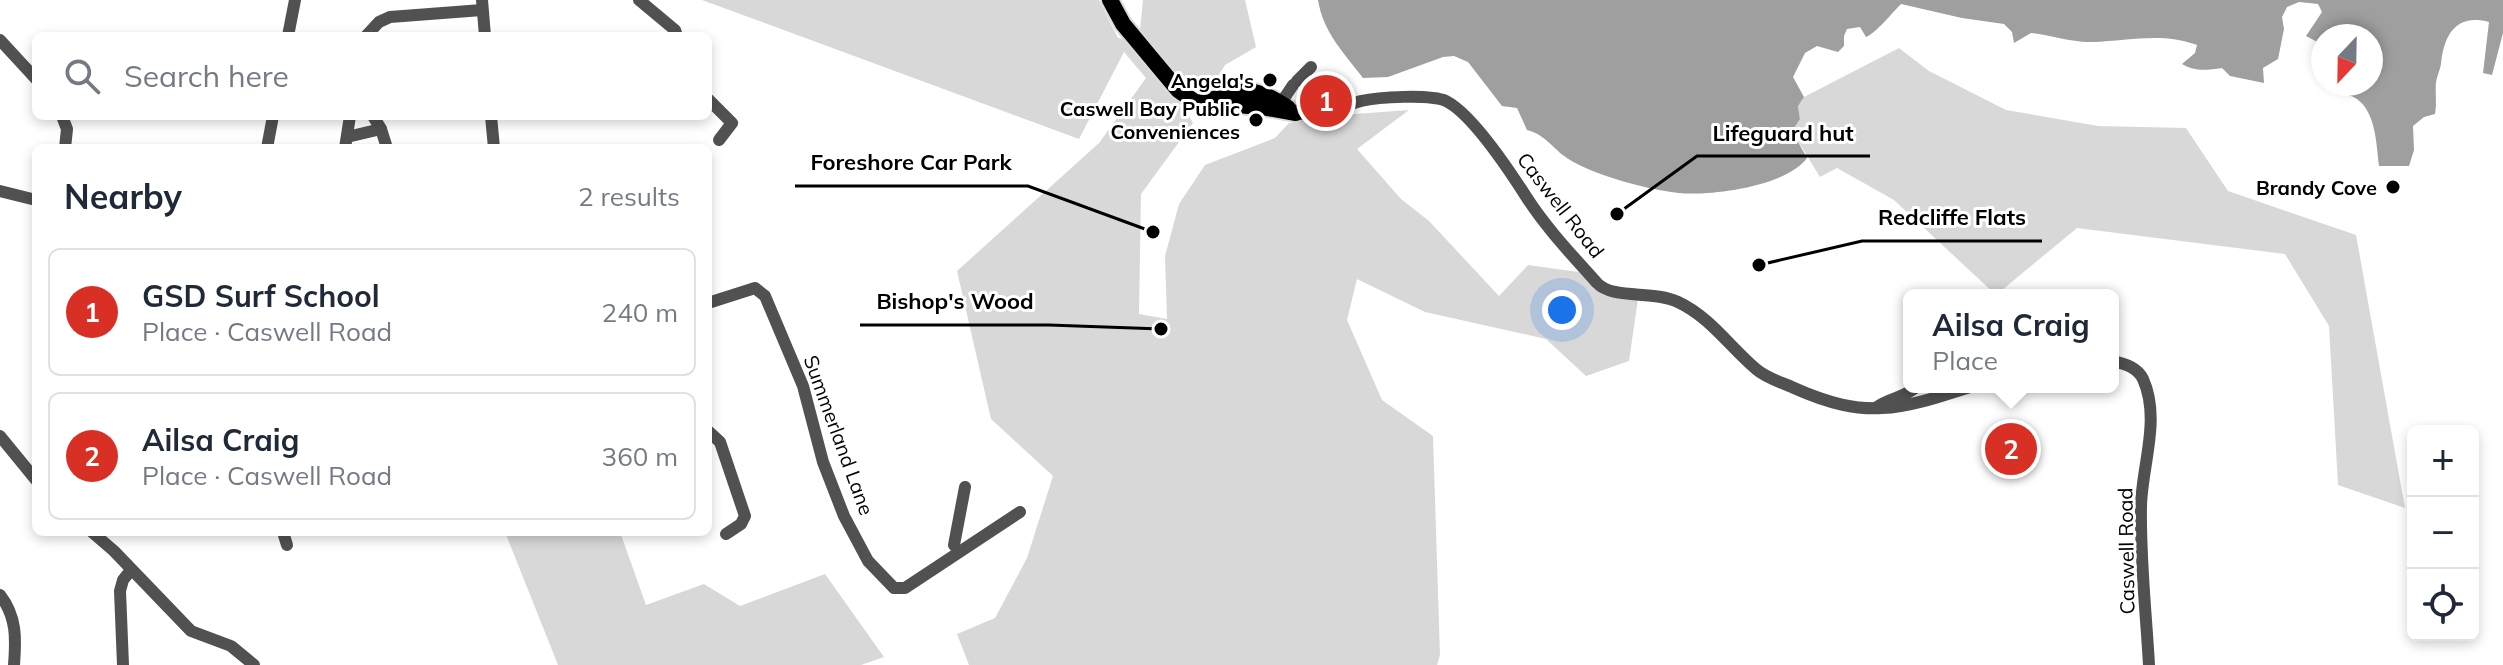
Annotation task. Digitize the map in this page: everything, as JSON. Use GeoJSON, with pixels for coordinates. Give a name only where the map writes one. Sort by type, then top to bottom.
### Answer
{"type":"FeatureCollection","features":[{"type":"Feature","properties":{"kind":"main road"},"geometry":{"type":"LineString","coordinates":[[1110,0],[1123,24],[1178,90],[1195,102],[1249,90],[1260,92],[1296,113]]}},
{"type":"Feature","properties":{"kind":"main road","name":"Caswell Road"},"geometry":{"type":"LineString","coordinates":[[1195,102],[1296,113]]}},
{"type":"Feature","properties":{"kind":"street"},"geometry":{"type":"LineString","coordinates":[[289,32],[295,0]]}},
{"type":"Feature","properties":{"kind":"street"},"geometry":{"type":"LineString","coordinates":[[639,0],[676,32]]}},
{"type":"Feature","properties":{"kind":"street"},"geometry":{"type":"LineString","coordinates":[[370,32],[379,22],[390,17],[482,5],[485,32]]}},
{"type":"Feature","properties":{"kind":"street"},"geometry":{"type":"LineString","coordinates":[[0,40],[32,75]]}},
{"type":"Feature","properties":{"kind":"street"},"geometry":{"type":"LineString","coordinates":[[1281,103],[1311,67]]}},
{"type":"Feature","properties":{"kind":"street","name":"Caswell Road"},"geometry":{"type":"LineString","coordinates":[[1296,113],[1319,114],[1367,100],[1429,97],[1447,102],[1491,148],[1562,243],[1601,287],[1619,293],[1650,294],[1675,301],[1707,319],[1733,349],[1761,373],[1824,401],[1874,409],[1911,406],[1951,393]]}},
{"type":"Feature","properties":{"kind":"street"},"geometry":{"type":"LineString","coordinates":[[712,103],[732,123],[719,140]]}},
{"type":"Feature","properties":{"kind":"street"},"geometry":{"type":"LineString","coordinates":[[64,120],[67,129],[65,144]]}},
{"type":"Feature","properties":{"kind":"street"},"geometry":{"type":"LineString","coordinates":[[268,144],[272,120]]}},
{"type":"Feature","properties":{"kind":"street"},"geometry":{"type":"LineString","coordinates":[[346,143],[349,120]]}},
{"type":"Feature","properties":{"kind":"street"},"geometry":{"type":"LineString","coordinates":[[375,120],[386,144]]}},
{"type":"Feature","properties":{"kind":"street"},"geometry":{"type":"LineString","coordinates":[[491,120],[494,144]]}},
{"type":"Feature","properties":{"kind":"street"},"geometry":{"type":"LineString","coordinates":[[346,143],[381,129]]}},
{"type":"Feature","properties":{"kind":"street"},"geometry":{"type":"LineString","coordinates":[[0,191],[32,199]]}},
{"type":"Feature","properties":{"kind":"street","name":"Summerland Lane"},"geometry":{"type":"LineString","coordinates":[[712,302],[755,288],[765,296],[803,386],[823,462],[844,516],[868,561],[894,588],[905,588],[940,565],[941,554],[946,547],[960,547],[1020,512]]}},
{"type":"Feature","properties":{"kind":"street","name":"Caswell Road"},"geometry":{"type":"LineString","coordinates":[[2119,363],[2142,375],[2147,393],[2151,438],[2141,513],[2149,665]]}},
{"type":"Feature","properties":{"kind":"street"},"geometry":{"type":"LineString","coordinates":[[1874,409],[1889,397],[1910,393]]}},
{"type":"Feature","properties":{"kind":"street"},"geometry":{"type":"LineString","coordinates":[[712,435],[720,442],[745,516],[741,524],[726,534]]}},
{"type":"Feature","properties":{"kind":"street"},"geometry":{"type":"LineString","coordinates":[[0,436],[32,475]]}},
{"type":"Feature","properties":{"kind":"street","name":"Summerland Lane"},"geometry":{"type":"LineString","coordinates":[[960,547],[965,487]]}},
{"type":"Feature","properties":{"kind":"street"},"geometry":{"type":"LineString","coordinates":[[96,536],[191,631],[231,646],[254,665]]}},
{"type":"Feature","properties":{"kind":"street"},"geometry":{"type":"LineString","coordinates":[[123,665],[120,591],[123,580],[131,570]]}},
{"type":"Feature","properties":{"kind":"street"},"geometry":{"type":"LineString","coordinates":[[0,595],[15,626],[14,665]]}},
{"type":"Feature","properties":{"kind":"shaded area"},"geometry":{"type":"Polygon","coordinates":[[[702,0],[1099,0],[1118,38],[1139,40],[1143,0],[1245,0],[1256,47],[1225,65],[1216,80],[1199,81],[1177,96],[1193,123],[1141,194],[1139,314],[1167,319],[1165,256],[1179,204],[1205,165],[1275,138],[1289,123],[1314,117],[1409,110],[1357,149],[1401,199],[1429,221],[1499,296],[1528,265],[1579,272],[1597,289],[1638,299],[1629,361],[1586,376],[1546,339],[1425,312],[1357,279],[1347,320],[1382,400],[1433,436],[1440,655],[1437,665],[969,665],[957,634],[995,618],[1027,558],[1053,476],[991,419],[957,271],[1099,143],[1146,78],[1124,52],[1079,139],[702,0]]]}},
{"type":"Feature","properties":{"kind":"shaded area"},"geometry":{"type":"Polygon","coordinates":[[[1318,0],[2503,0],[2503,33],[2492,75],[2483,73],[2489,22],[2468,21],[2453,29],[2445,44],[2436,80],[2435,114],[2424,117],[2413,126],[2414,150],[2409,166],[2379,166],[2373,124],[2364,106],[2350,96],[2383,96],[2383,24],[2314,24],[2322,12],[2318,4],[2299,2],[2287,7],[2282,17],[2284,29],[2278,59],[2263,68],[2264,83],[2230,76],[2222,68],[2201,70],[2187,67],[2182,64],[2195,53],[2197,45],[2184,41],[2158,38],[2085,42],[2031,33],[2014,43],[2012,32],[2004,24],[1901,4],[1866,37],[1860,27],[1847,29],[1844,46],[1838,52],[1817,46],[1805,53],[1793,77],[1804,97],[1798,106],[1800,119],[1792,131],[1807,158],[1797,168],[1748,187],[1693,194],[1637,185],[1578,164],[1539,135],[1527,130],[1517,108],[1502,106],[1468,62],[1454,56],[1388,77],[1363,78],[1329,32],[1318,0]]]}},
{"type":"Feature","properties":{"kind":"shaded area"},"geometry":{"type":"Polygon","coordinates":[[[1899,48],[1929,71],[2006,110],[2098,126],[2186,128],[2228,191],[2356,235],[2405,508],[2338,485],[2329,326],[2285,254],[2077,228],[2003,289],[1990,289],[1894,200],[1837,168],[1820,177],[1792,131],[1800,119],[1798,106],[1804,97],[1899,48]]]}},
{"type":"Feature","properties":{"kind":"shaded area"},"geometry":{"type":"Polygon","coordinates":[[[507,536],[621,536],[646,605],[704,584],[740,606],[825,574],[884,657],[861,665],[558,665],[507,536]]]}},
{"type":"Feature","properties":{"kind":"place","name":"Angela's"},"geometry":{"type":"Point","coordinates":[1270,80]}},
{"type":"Feature","properties":{"kind":"place","name":"GSD Surf School"},"geometry":{"type":"Point","coordinates":[1326,101]}},
{"type":"Feature","properties":{"kind":"place","name":"Caswell Bay Public Conveniences"},"geometry":{"type":"Point","coordinates":[1256,120]}},
{"type":"Feature","properties":{"kind":"place","name":"Brandy Cove"},"geometry":{"type":"Point","coordinates":[2393,187]}},
{"type":"Feature","properties":{"kind":"place","name":"Lifeguard hut"},"geometry":{"type":"Point","coordinates":[1617,214]}},
{"type":"Feature","properties":{"kind":"place","name":"Foreshore Car Park"},"geometry":{"type":"Point","coordinates":[1153,232]}},
{"type":"Feature","properties":{"kind":"place","name":"Redcliffe Flats"},"geometry":{"type":"Point","coordinates":[1759,265]}},
{"type":"Feature","properties":{"kind":"place","name":"Bishop's Wood"},"geometry":{"type":"Point","coordinates":[1161,329]}},
{"type":"Feature","properties":{"kind":"place","name":"Ailsa Craig"},"geometry":{"type":"Point","coordinates":[2011,449]}}]}
